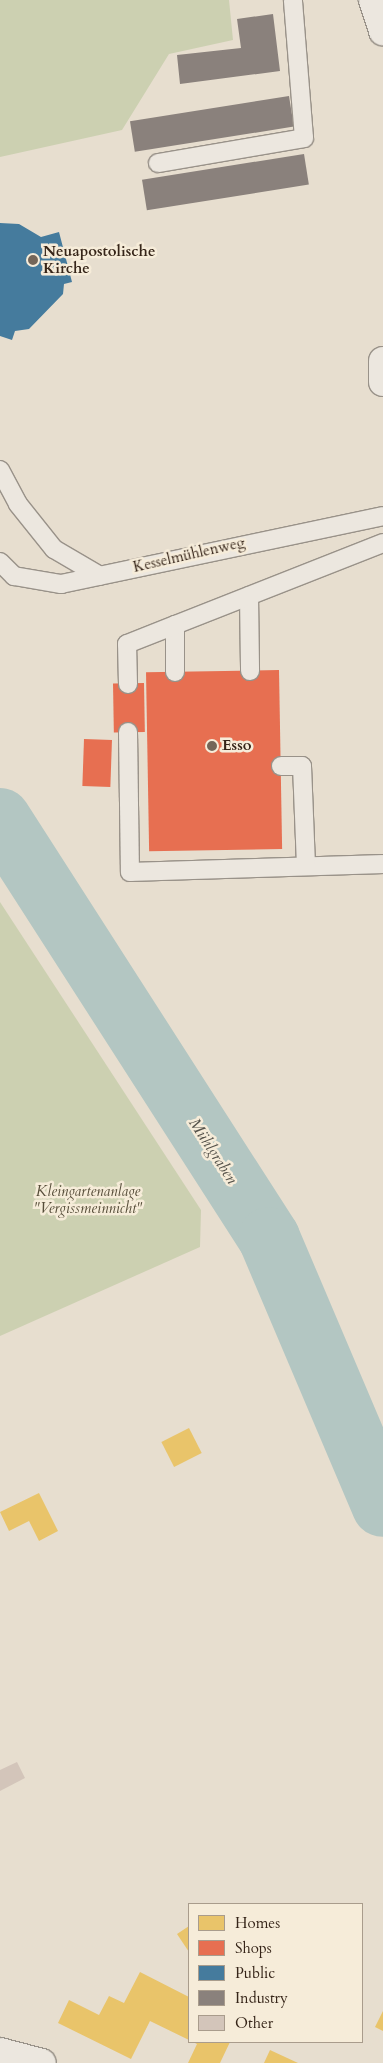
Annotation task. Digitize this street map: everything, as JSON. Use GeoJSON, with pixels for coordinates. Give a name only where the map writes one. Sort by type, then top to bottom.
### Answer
{"type":"FeatureCollection","features":[{"type":"Feature","properties":{"kind":"main road"},"geometry":{"type":"LineString","coordinates":[[373,0],[383,31]]}},
{"type":"Feature","properties":{"kind":"main road"},"geometry":{"type":"LineString","coordinates":[[383,361],[383,382]]}},
{"type":"Feature","properties":{"kind":"main road"},"geometry":{"type":"LineString","coordinates":[[0,2052],[42,2063]]}},
{"type":"Feature","properties":{"kind":"lane"},"geometry":{"type":"LineString","coordinates":[[158,163],[304,138],[293,0]]}},
{"type":"Feature","properties":{"kind":"lane"},"geometry":{"type":"LineString","coordinates":[[0,470],[18,504],[54,549],[100,576]]}},
{"type":"Feature","properties":{"kind":"lane","name":"Kesselmühlenweg"},"geometry":{"type":"LineString","coordinates":[[0,562],[14,576],[61,584],[383,516]]}},
{"type":"Feature","properties":{"kind":"lane"},"geometry":{"type":"LineString","coordinates":[[128,684],[127,644],[383,543]]}},
{"type":"Feature","properties":{"kind":"lane"},"geometry":{"type":"LineString","coordinates":[[248,596],[250,671]]}},
{"type":"Feature","properties":{"kind":"lane"},"geometry":{"type":"LineString","coordinates":[[175,625],[175,672]]}},
{"type":"Feature","properties":{"kind":"lane"},"geometry":{"type":"LineString","coordinates":[[128,732],[130,872],[383,864]]}},
{"type":"Feature","properties":{"kind":"lane"},"geometry":{"type":"LineString","coordinates":[[282,766],[302,766],[306,865]]}},
{"type":"Feature","properties":{"kind":"green space"},"geometry":{"type":"Polygon","coordinates":[[[0,0],[229,0],[233,40],[169,54],[122,130],[0,157],[0,0]]]}},
{"type":"Feature","properties":{"kind":"green space","name":"Kleingartenanlage \"Vergissmeinnicht\""},"geometry":{"type":"Polygon","coordinates":[[[0,902],[201,1210],[200,1247],[0,1336],[0,902]]]}},
{"type":"Feature","properties":{"kind":"building: Homes"},"geometry":{"type":"Polygon","coordinates":[[[189,1428],[202,1453],[174,1467],[161,1442],[189,1428]]]}},
{"type":"Feature","properties":{"kind":"building: Homes"},"geometry":{"type":"Polygon","coordinates":[[[39,1493],[58,1531],[39,1541],[29,1521],[9,1531],[0,1512],[39,1493]]]}},
{"type":"Feature","properties":{"kind":"building: Homes"},"geometry":{"type":"Polygon","coordinates":[[[188,1927],[188,1950],[177,1934],[188,1927]]]}},
{"type":"Feature","properties":{"kind":"building: Homes"},"geometry":{"type":"Polygon","coordinates":[[[140,1972],[188,1996],[188,2040],[150,2021],[131,2059],[58,2023],[69,2000],[99,2015],[109,1996],[124,2003],[140,1972]]]}},
{"type":"Feature","properties":{"kind":"building: Homes"},"geometry":{"type":"Polygon","coordinates":[[[383,2011],[383,2031],[375,2027],[383,2011]]]}},
{"type":"Feature","properties":{"kind":"building: Homes"},"geometry":{"type":"Polygon","coordinates":[[[195,2043],[230,2043],[220,2063],[188,2063],[197,2044],[195,2043]]]}},
{"type":"Feature","properties":{"kind":"building: Homes"},"geometry":{"type":"Polygon","coordinates":[[[270,2050],[298,2063],[264,2063],[270,2050]]]}},
{"type":"Feature","properties":{"kind":"building: Shops"},"geometry":{"type":"Polygon","coordinates":[[[279,670],[282,849],[149,851],[146,672],[279,670]]]}},
{"type":"Feature","properties":{"kind":"building: Shops"},"geometry":{"type":"Polygon","coordinates":[[[144,683],[145,732],[114,733],[113,684],[144,683]]]}},
{"type":"Feature","properties":{"kind":"building: Shops"},"geometry":{"type":"Polygon","coordinates":[[[84,739],[112,740],[110,787],[82,786],[84,739]]]}},
{"type":"Feature","properties":{"kind":"building: Public","name":"Neuapostolische Kirche"},"geometry":{"type":"Polygon","coordinates":[[[0,223],[19,224],[41,237],[59,232],[72,282],[64,284],[63,294],[29,329],[15,331],[12,340],[0,336],[0,223]]]}},
{"type":"Feature","properties":{"kind":"building: Industry"},"geometry":{"type":"Polygon","coordinates":[[[273,14],[280,71],[180,84],[177,55],[241,48],[237,19],[273,14]]]}},
{"type":"Feature","properties":{"kind":"building: Industry"},"geometry":{"type":"Polygon","coordinates":[[[289,96],[294,127],[135,152],[130,121],[289,96]]]}},
{"type":"Feature","properties":{"kind":"building: Industry"},"geometry":{"type":"Polygon","coordinates":[[[304,154],[309,185],[147,210],[142,180],[304,154]]]}},
{"type":"Feature","properties":{"kind":"building: Other"},"geometry":{"type":"Polygon","coordinates":[[[17,1762],[25,1778],[0,1791],[0,1770],[17,1762]]]}},
{"type":"Feature","properties":{"kind":"waterway","name":"Mühlgraben"},"geometry":{"type":"LineString","coordinates":[[0,819],[269,1238],[383,1506]]}},
{"type":"Feature","properties":{"kind":"place","name":"Neuapostolische Kirche"},"geometry":{"type":"Point","coordinates":[33,260]}},
{"type":"Feature","properties":{"kind":"place","name":"Esso"},"geometry":{"type":"Point","coordinates":[212,746]}}]}
